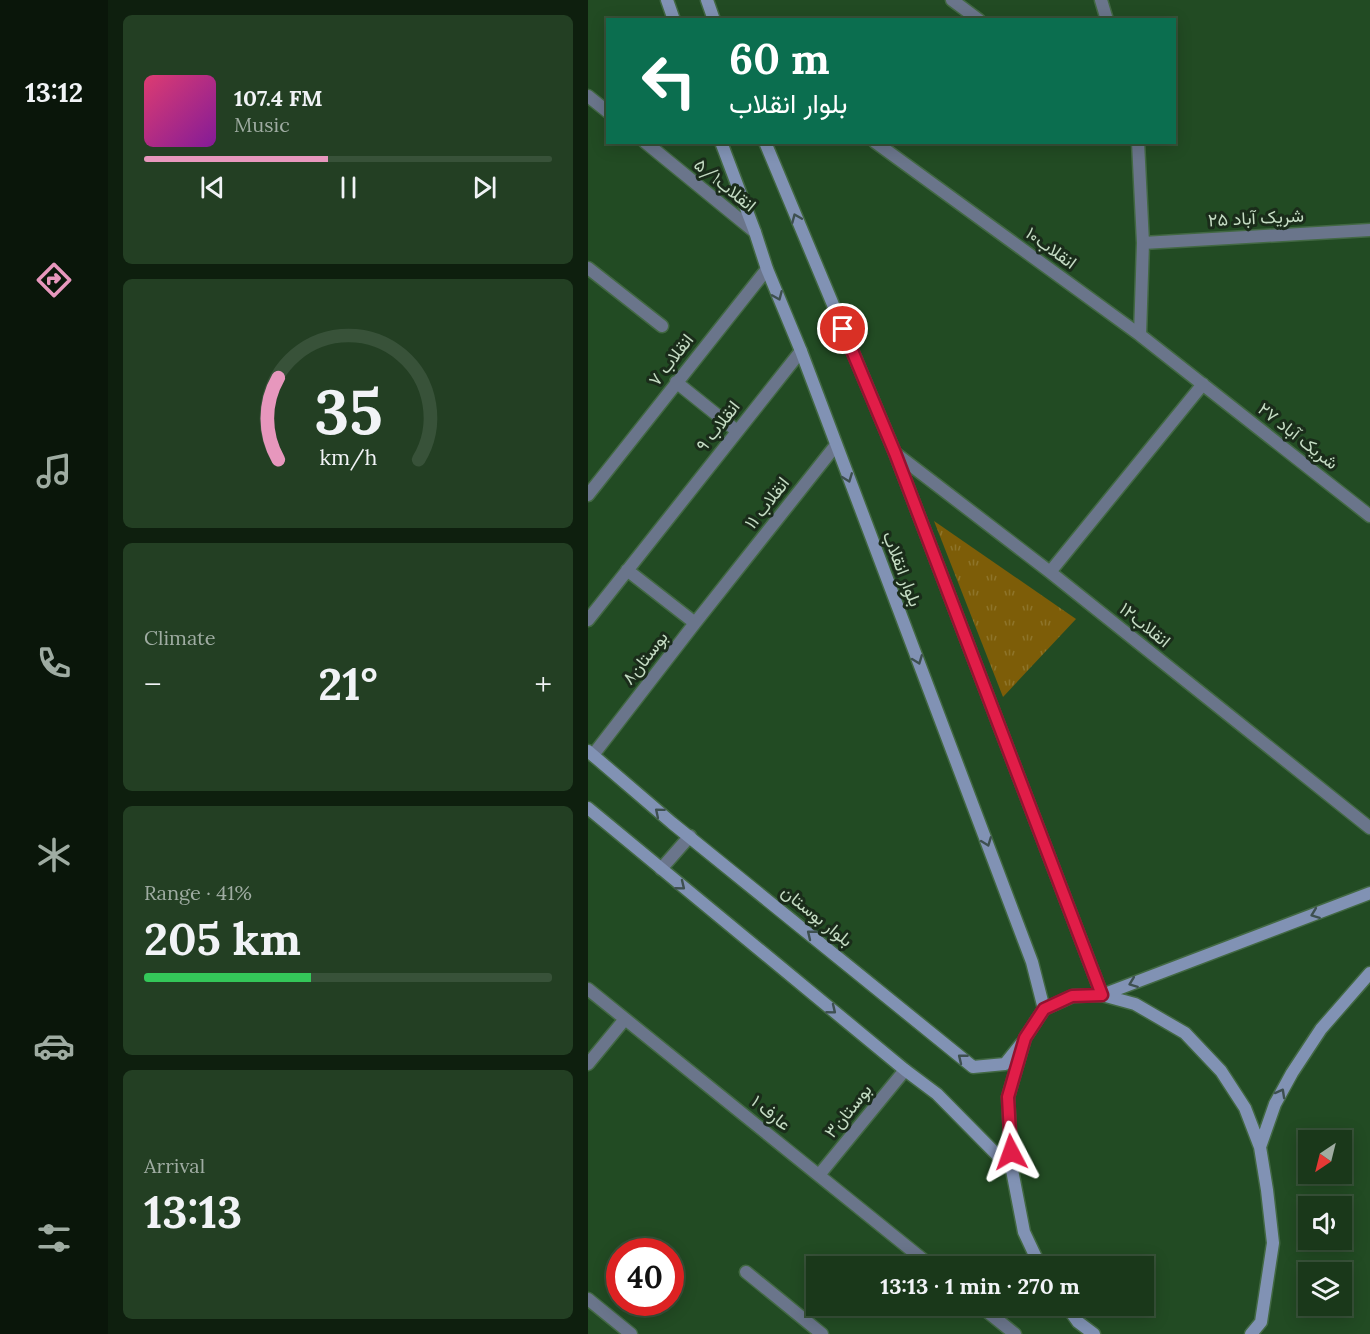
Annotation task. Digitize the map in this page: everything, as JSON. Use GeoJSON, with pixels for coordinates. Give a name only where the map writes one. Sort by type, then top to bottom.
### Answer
{"type":"FeatureCollection","features":[{"type":"Feature","properties":{"kind":"street"},"geometry":{"type":"LineString","coordinates":[[667,0],[673,18]]}},
{"type":"Feature","properties":{"kind":"street"},"geometry":{"type":"LineString","coordinates":[[707,0],[713,18]]}},
{"type":"Feature","properties":{"kind":"street"},"geometry":{"type":"LineString","coordinates":[[952,0],[976,18]]}},
{"type":"Feature","properties":{"kind":"street"},"geometry":{"type":"LineString","coordinates":[[1101,0],[1106,18]]}},
{"type":"Feature","properties":{"kind":"street"},"geometry":{"type":"LineString","coordinates":[[590,103],[606,111]]}},
{"type":"Feature","properties":{"kind":"street","name":"انقلاب۵/۱"},"geometry":{"type":"LineString","coordinates":[[647,144],[755,232]]}},
{"type":"Feature","properties":{"kind":"street","name":"بلوار انقلاب"},"geometry":{"type":"LineString","coordinates":[[722,144],[767,269],[801,351],[1032,962],[1044,1009]]}},
{"type":"Feature","properties":{"kind":"street","name":"بلوار انقلاب"},"geometry":{"type":"LineString","coordinates":[[766,144],[895,453],[1102,995]]}},
{"type":"Feature","properties":{"kind":"street","name":"انقلاب۱۰"},"geometry":{"type":"LineString","coordinates":[[878,144],[1140,335],[1203,384]]}},
{"type":"Feature","properties":{"kind":"street"},"geometry":{"type":"LineString","coordinates":[[1138,144],[1143,243],[1140,335]]}},
{"type":"Feature","properties":{"kind":"street","name":"شریک آباد ۲۵"},"geometry":{"type":"LineString","coordinates":[[1143,243],[1370,230]]}},
{"type":"Feature","properties":{"kind":"street"},"geometry":{"type":"LineString","coordinates":[[588,268],[662,326]]}},
{"type":"Feature","properties":{"kind":"street","name":"انقلاب ۷"},"geometry":{"type":"LineString","coordinates":[[588,495],[767,269]]}},
{"type":"Feature","properties":{"kind":"street","name":"انقلاب ۹"},"geometry":{"type":"LineString","coordinates":[[588,620],[801,351]]}},
{"type":"Feature","properties":{"kind":"street"},"geometry":{"type":"LineString","coordinates":[[676,382],[737,431]]}},
{"type":"Feature","properties":{"kind":"street"},"geometry":{"type":"LineString","coordinates":[[1050,572],[1203,384]]}},
{"type":"Feature","properties":{"kind":"street","name":"شریک آباد ۲۷"},"geometry":{"type":"LineString","coordinates":[[1203,384],[1370,516]]}},
{"type":"Feature","properties":{"kind":"street","name":"انقلاب ۱۱"},"geometry":{"type":"LineString","coordinates":[[726,584],[836,445]]}},
{"type":"Feature","properties":{"kind":"street","name":"انقلاب۱۲"},"geometry":{"type":"LineString","coordinates":[[895,453],[1050,572],[1370,828]]}},
{"type":"Feature","properties":{"kind":"street"},"geometry":{"type":"LineString","coordinates":[[627,570],[695,623]]}},
{"type":"Feature","properties":{"kind":"street","name":"بوستان۸"},"geometry":{"type":"LineString","coordinates":[[591,753],[726,584]]}},
{"type":"Feature","properties":{"kind":"street","name":"بلوار بوستان"},"geometry":{"type":"LineString","coordinates":[[591,753],[672,823],[973,1067],[1005,1064],[1025,1038]]}},
{"type":"Feature","properties":{"kind":"street"},"geometry":{"type":"LineString","coordinates":[[588,808],[904,1070],[937,1094],[1012,1170]]}},
{"type":"Feature","properties":{"kind":"street"},"geometry":{"type":"LineString","coordinates":[[662,870],[690,836]]}},
{"type":"Feature","properties":{"kind":"street"},"geometry":{"type":"LineString","coordinates":[[1102,995],[1370,893]]}},
{"type":"Feature","properties":{"kind":"street"},"geometry":{"type":"LineString","coordinates":[[1260,1147],[1275,1104],[1292,1073],[1321,1029],[1370,974]]}},
{"type":"Feature","properties":{"kind":"street","name":"عارف ۱"},"geometry":{"type":"LineString","coordinates":[[588,988],[919,1256]]}},
{"type":"Feature","properties":{"kind":"street"},"geometry":{"type":"LineString","coordinates":[[1035,1256],[1024,1232],[1012,1170],[1008,1097],[1025,1038],[1044,1009],[1072,996],[1102,995],[1135,1004],[1185,1033],[1221,1071],[1245,1108],[1260,1147],[1273,1244],[1261,1328],[1251,1334]]}},
{"type":"Feature","properties":{"kind":"street"},"geometry":{"type":"LineString","coordinates":[[588,1064],[625,1019]]}},
{"type":"Feature","properties":{"kind":"street","name":"بوستان۳"},"geometry":{"type":"LineString","coordinates":[[819,1175],[904,1070]]}},
{"type":"Feature","properties":{"kind":"street"},"geometry":{"type":"LineString","coordinates":[[746,1272],[822,1334]]}},
{"type":"Feature","properties":{"kind":"street"},"geometry":{"type":"LineString","coordinates":[[588,1299],[631,1334]]}},
{"type":"Feature","properties":{"kind":"street"},"geometry":{"type":"LineString","coordinates":[[993,1316],[1015,1334]]}},
{"type":"Feature","properties":{"kind":"street"},"geometry":{"type":"LineString","coordinates":[[1074,1316],[1094,1334]]}},
{"type":"Feature","properties":{"kind":"green space"},"geometry":{"type":"Polygon","coordinates":[[[934,521],[1076,619],[1003,697],[934,521]]]}},
{"type":"Feature","properties":{"kind":"route"},"geometry":{"type":"LineString","coordinates":[[843,329],[895,453],[1102,995],[1072,996],[1044,1009],[1025,1038],[1008,1097],[1011,1152]]}}]}
